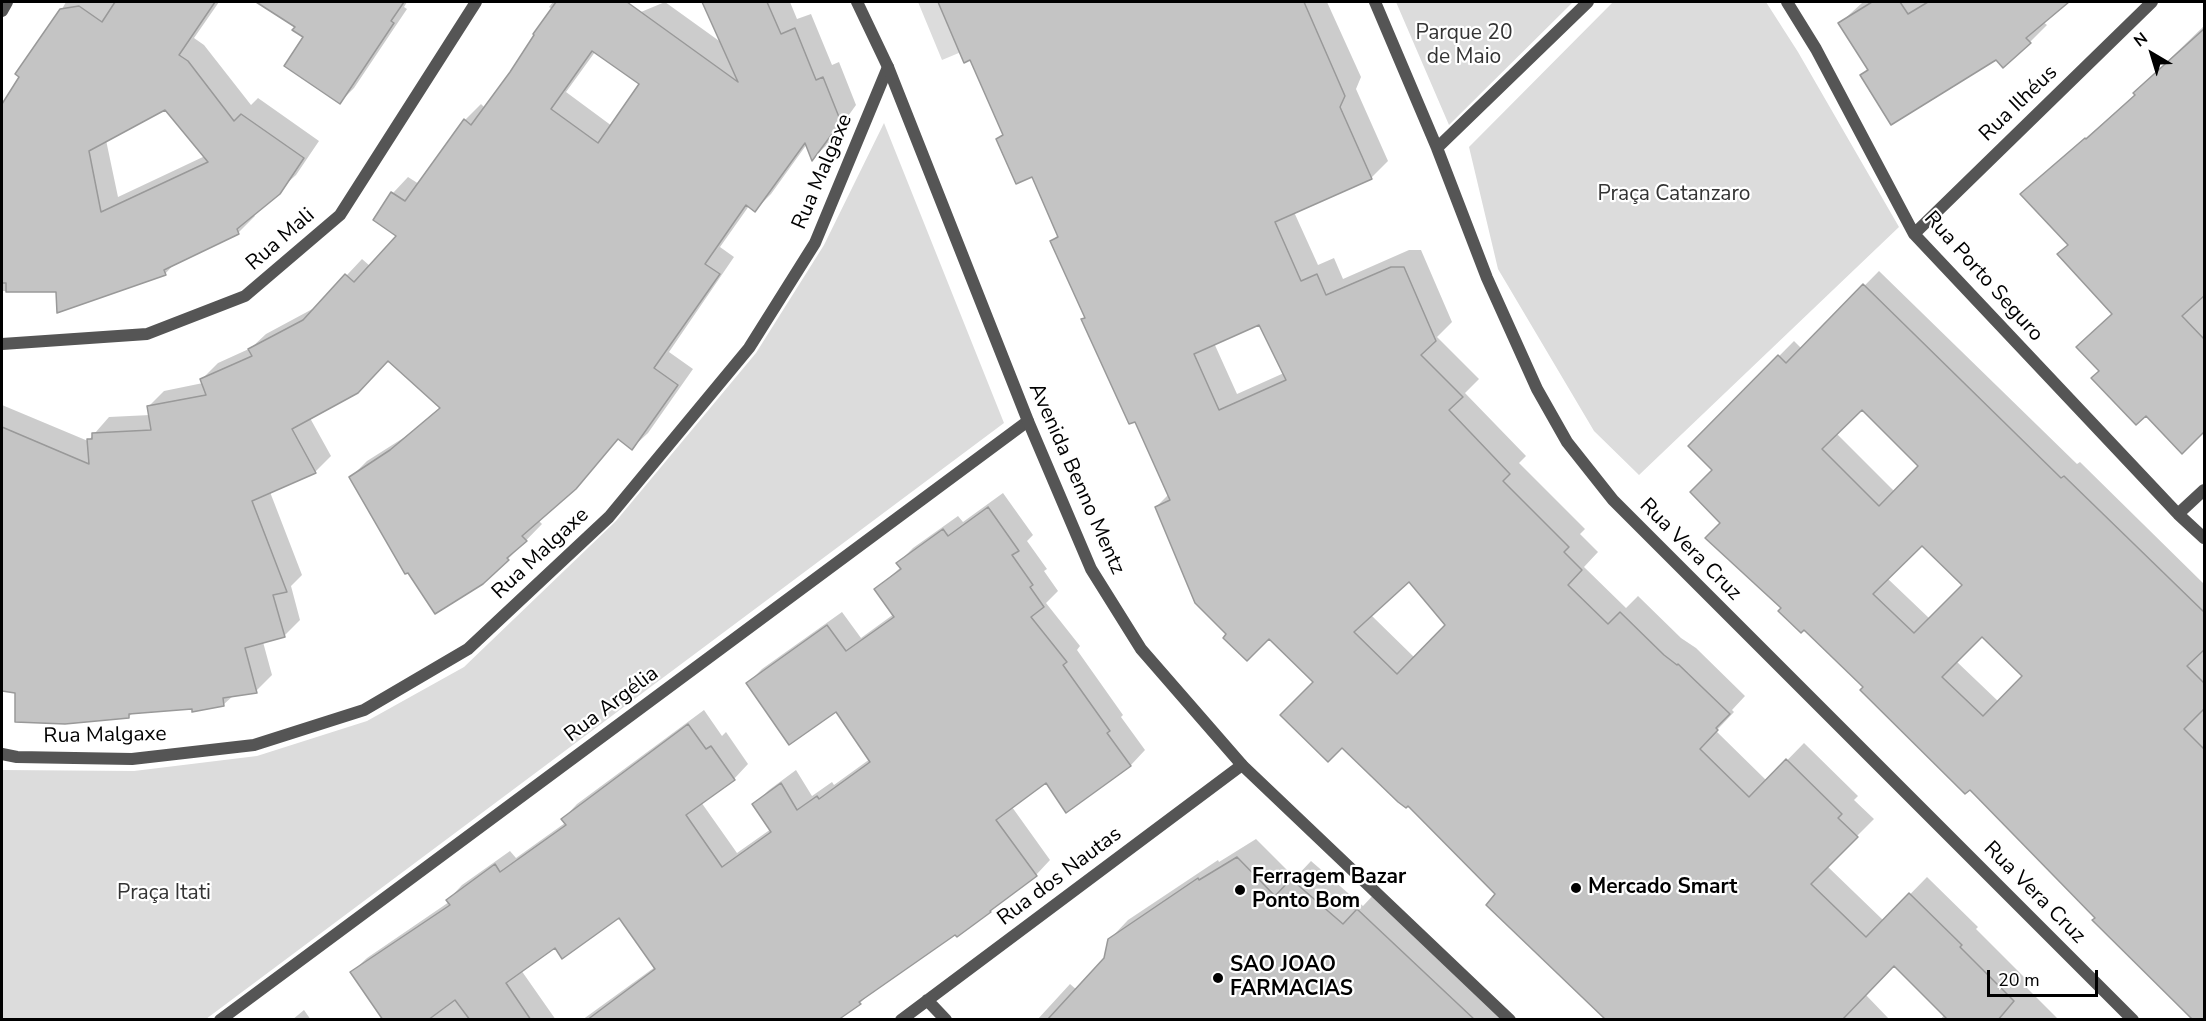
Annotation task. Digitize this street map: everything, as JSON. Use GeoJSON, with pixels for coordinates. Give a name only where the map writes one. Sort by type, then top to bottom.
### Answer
{"type":"FeatureCollection","features":[{"type":"Feature","properties":{"kind":"street"},"geometry":{"type":"LineString","coordinates":[[2,11],[7,2]]}},
{"type":"Feature","properties":{"kind":"street","name":"Rua Mali"},"geometry":{"type":"LineString","coordinates":[[2,344],[147,334],[245,296],[340,215],[476,2]]}},
{"type":"Feature","properties":{"kind":"street","name":"Avenida Benno Mentz"},"geometry":{"type":"LineString","coordinates":[[857,2],[888,67],[1028,421],[1091,569],[1141,650],[1242,765],[1510,1020]]}},
{"type":"Feature","properties":{"kind":"street","name":"Rua Vera Cruz"},"geometry":{"type":"LineString","coordinates":[[1375,2],[1437,148],[1487,278],[1537,389],[1568,442],[1613,500],[2133,1020]]}},
{"type":"Feature","properties":{"kind":"street"},"geometry":{"type":"LineString","coordinates":[[1437,148],[1588,2]]}},
{"type":"Feature","properties":{"kind":"street","name":"Rua Porto Seguro"},"geometry":{"type":"LineString","coordinates":[[1787,2],[1816,49],[1914,234],[2178,514],[2205,538]]}},
{"type":"Feature","properties":{"kind":"street","name":"Rua Ilhéus"},"geometry":{"type":"LineString","coordinates":[[1914,234],[2152,2]]}},
{"type":"Feature","properties":{"kind":"street","name":"Rua Malgaxe"},"geometry":{"type":"LineString","coordinates":[[2,754],[17,757],[132,759],[255,745],[364,710],[468,649],[609,517],[748,348],[815,243],[888,67]]}},
{"type":"Feature","properties":{"kind":"street","name":"Rua Argélia"},"geometry":{"type":"LineString","coordinates":[[220,1020],[1028,421]]}},
{"type":"Feature","properties":{"kind":"street"},"geometry":{"type":"LineString","coordinates":[[2178,514],[2205,490]]}},
{"type":"Feature","properties":{"kind":"street","name":"Rua dos Nautas"},"geometry":{"type":"LineString","coordinates":[[901,1020],[1242,765]]}},
{"type":"Feature","properties":{"kind":"street"},"geometry":{"type":"LineString","coordinates":[[927,1000],[946,1020]]}},
{"type":"Feature","properties":{"kind":"green space"},"geometry":{"type":"Polygon","coordinates":[[[918,2],[996,2],[1009,32],[942,60],[918,2]]]}},
{"type":"Feature","properties":{"kind":"green space","name":"Parque 20 de Maio"},"geometry":{"type":"Polygon","coordinates":[[[1396,2],[1573,2],[1449,125],[1396,2]]]}},
{"type":"Feature","properties":{"kind":"green space","name":"Praça Catanzaro"},"geometry":{"type":"Polygon","coordinates":[[[1613,2],[1766,2],[1798,52],[1899,227],[1639,475],[1594,431],[1498,269],[1469,147],[1613,2]]]}},
{"type":"Feature","properties":{"kind":"green space","name":"Praça Itati"},"geometry":{"type":"Polygon","coordinates":[[[884,123],[1004,423],[206,1019],[2,1019],[2,770],[134,771],[257,756],[367,721],[464,667],[616,521],[756,353],[824,245],[884,123]]]}},
{"type":"Feature","properties":{"kind":"building"},"geometry":{"type":"Polygon","coordinates":[[[115,2],[215,2],[179,55],[188,61],[234,121],[241,114],[304,158],[280,194],[237,229],[239,234],[164,270],[166,275],[57,313],[56,292],[6,292],[6,283],[2,283],[2,104],[19,77],[15,74],[60,9],[79,6],[102,22],[115,2]],[[165,110],[89,151],[101,212],[208,162],[165,110]]]}},
{"type":"Feature","properties":{"kind":"building"},"geometry":{"type":"Polygon","coordinates":[[[256,2],[404,2],[391,21],[394,23],[340,104],[284,66],[303,37],[292,30],[295,27],[256,2]]]}},
{"type":"Feature","properties":{"kind":"building"},"geometry":{"type":"Polygon","coordinates":[[[556,2],[627,2],[738,82],[702,2],[767,2],[781,34],[795,28],[816,80],[823,77],[841,122],[812,161],[805,143],[755,212],[746,205],[705,264],[720,274],[654,368],[678,385],[632,450],[618,439],[576,489],[522,536],[527,541],[507,558],[509,560],[483,584],[435,614],[408,573],[405,574],[349,477],[390,450],[440,408],[388,361],[358,393],[292,429],[316,473],[252,501],[287,592],[273,595],[285,637],[245,648],[257,693],[223,698],[224,706],[192,712],[192,709],[129,714],[129,718],[65,724],[15,722],[15,693],[2,691],[2,427],[89,464],[87,439],[92,439],[92,433],[151,430],[147,406],[206,395],[200,379],[252,356],[248,349],[303,320],[345,274],[354,282],[396,236],[373,220],[391,192],[405,201],[464,119],[471,125],[510,72],[556,2]],[[592,51],[551,109],[598,143],[639,84],[592,51]]]}},
{"type":"Feature","properties":{"kind":"building"},"geometry":{"type":"Polygon","coordinates":[[[938,2],[1304,2],[1345,96],[1340,107],[1372,179],[1275,222],[1301,281],[1317,274],[1326,295],[1391,267],[1404,267],[1436,341],[1421,355],[1463,397],[1449,410],[1510,474],[1503,481],[1569,547],[1564,552],[1582,570],[1568,585],[1608,624],[1620,612],[1730,714],[1700,749],[1749,797],[1786,759],[1842,814],[1838,818],[1858,837],[1811,884],[1866,937],[1909,893],[2014,1001],[1998,1020],[1948,1020],[1894,966],[1842,1020],[1606,1020],[1486,905],[1495,894],[1408,806],[1406,808],[1398,802],[1342,748],[1328,762],[1280,715],[1313,682],[1269,639],[1247,661],[1223,638],[1226,634],[1195,603],[1155,507],[1170,500],[1135,422],[1129,424],[1081,319],[1085,318],[1050,241],[1058,237],[1032,177],[1016,184],[996,139],[1003,135],[970,60],[964,63],[938,2]],[[1259,325],[1194,354],[1219,410],[1286,380],[1259,325]],[[1409,582],[1354,632],[1397,674],[1445,625],[1409,582]]]}},
{"type":"Feature","properties":{"kind":"building"},"geometry":{"type":"Polygon","coordinates":[[[1872,2],[1900,2],[1908,14],[1928,2],[2069,2],[2026,38],[2031,43],[2003,68],[1996,60],[1891,125],[1860,75],[1868,70],[1838,23],[1872,2]]]}},
{"type":"Feature","properties":{"kind":"building"},"geometry":{"type":"Polygon","coordinates":[[[2205,28],[2205,295],[2182,316],[2205,340],[2205,431],[2182,454],[2146,416],[2136,425],[2091,378],[2099,371],[2076,347],[2112,314],[2057,254],[2068,245],[2020,194],[2086,139],[2205,28]]]}},
{"type":"Feature","properties":{"kind":"building"},"geometry":{"type":"Polygon","coordinates":[[[1863,284],[2061,478],[2064,476],[2205,613],[2205,649],[2187,666],[2205,684],[2205,708],[2184,729],[2205,750],[2205,1020],[2193,1020],[2092,920],[2095,918],[1970,790],[1965,794],[1860,690],[1863,687],[1804,630],[1801,633],[1778,611],[1781,608],[1705,538],[1720,523],[1690,492],[1712,470],[1688,446],[1778,355],[1786,363],[1863,284]],[[1862,410],[1822,449],[1879,506],[1918,466],[1862,410]],[[1922,546],[1873,594],[1914,633],[1962,585],[1922,546]],[[1982,637],[1942,677],[1983,716],[2022,676],[1982,637]]]}},
{"type":"Feature","properties":{"kind":"building"},"geometry":{"type":"Polygon","coordinates":[[[988,507],[1019,551],[1012,555],[1033,585],[1030,587],[1044,607],[1031,617],[1067,662],[1063,665],[1110,731],[1107,733],[1131,766],[1066,813],[1046,783],[996,820],[1037,876],[957,937],[955,935],[859,1002],[861,1004],[838,1020],[587,1020],[655,969],[619,918],[562,959],[555,948],[506,983],[531,1020],[470,1020],[455,1000],[428,1020],[383,1020],[350,972],[450,905],[446,900],[495,864],[500,872],[566,825],[561,819],[688,724],[706,749],[711,746],[735,780],[686,815],[722,867],[771,832],[752,804],[781,783],[797,810],[817,796],[819,799],[870,762],[836,712],[789,745],[746,683],[827,625],[846,651],[894,617],[874,589],[901,569],[896,563],[943,529],[948,536],[988,507]]]}},
{"type":"Feature","properties":{"kind":"building"},"geometry":{"type":"Polygon","coordinates":[[[1237,857],[1275,896],[1291,879],[1343,924],[1357,909],[1475,1020],[1047,1020],[1104,958],[1108,939],[1198,878],[1199,880],[1237,857]]]}},
{"type":"Feature","properties":{"kind":"place","name":"Mercado Smart"},"geometry":{"type":"Point","coordinates":[1576,888]}},
{"type":"Feature","properties":{"kind":"place","name":"Ferragem Bazar Ponto Bom"},"geometry":{"type":"Point","coordinates":[1240,890]}},
{"type":"Feature","properties":{"kind":"place","name":"SAO JOAO FARMACIAS"},"geometry":{"type":"Point","coordinates":[1218,978]}}]}
